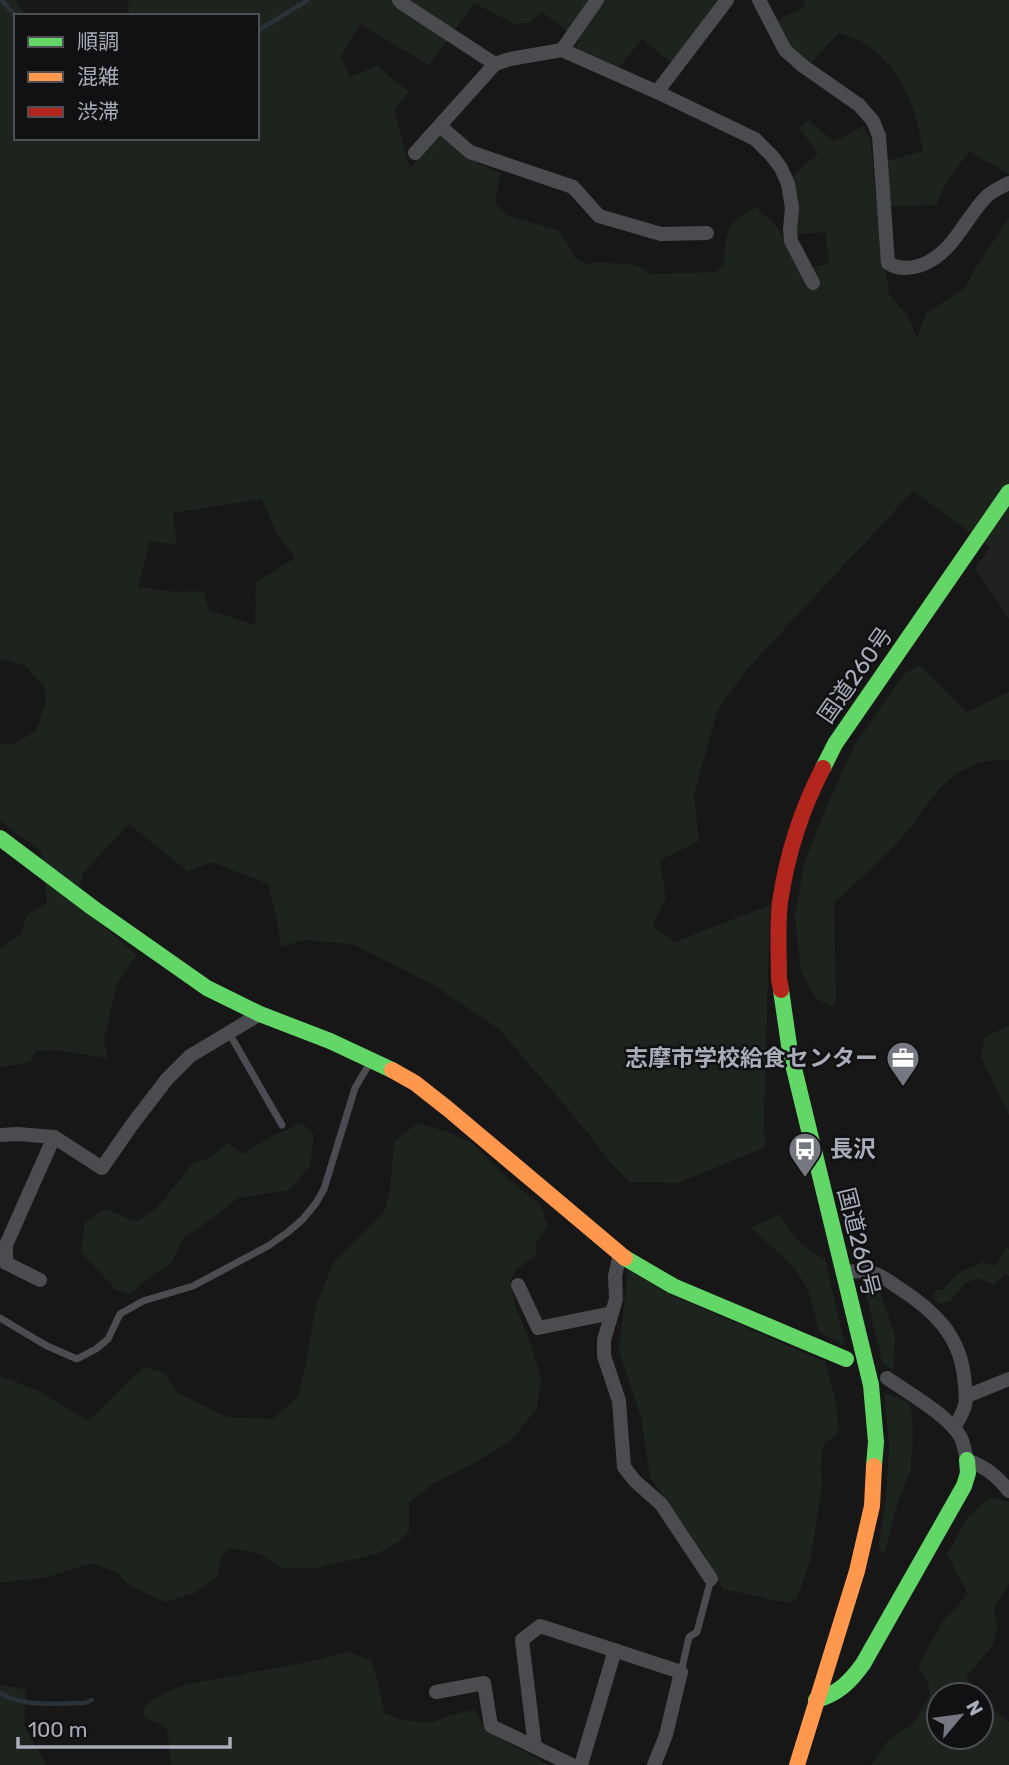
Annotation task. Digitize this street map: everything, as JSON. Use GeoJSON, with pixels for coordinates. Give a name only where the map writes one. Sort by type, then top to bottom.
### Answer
{"type":"FeatureCollection","features":[{"type":"Feature","properties":{"kind":"main road","name":"国道260号"},"geometry":{"type":"LineString","coordinates":[[797,1765],[857,1571],[872,1506],[876,1442],[871,1385],[790,1052],[779,979],[780,905],[790,849],[813,787],[835,744],[1009,492]]}},
{"type":"Feature","properties":{"kind":"main road"},"geometry":{"type":"LineString","coordinates":[[0,838],[207,988],[260,1014],[330,1041],[415,1083],[620,1254],[673,1286],[846,1359]]}},
{"type":"Feature","properties":{"kind":"main road"},"geometry":{"type":"LineString","coordinates":[[816,1700],[832,1697],[850,1682],[863,1664],[964,1486],[968,1473],[967,1460]]}},
{"type":"Feature","properties":{"kind":"street"},"geometry":{"type":"LineString","coordinates":[[399,0],[495,64]]}},
{"type":"Feature","properties":{"kind":"street"},"geometry":{"type":"LineString","coordinates":[[562,50],[597,0]]}},
{"type":"Feature","properties":{"kind":"street"},"geometry":{"type":"LineString","coordinates":[[657,92],[727,0]]}},
{"type":"Feature","properties":{"kind":"street"},"geometry":{"type":"LineString","coordinates":[[758,0],[785,50],[803,66],[859,105],[873,121],[879,136],[888,263],[896,268],[911,268],[936,258],[949,247],[987,196],[1009,183]]}},
{"type":"Feature","properties":{"kind":"street"},"geometry":{"type":"LineString","coordinates":[[415,153],[495,64],[562,50],[755,139],[772,156],[788,184],[792,208],[792,241],[813,283]]}},
{"type":"Feature","properties":{"kind":"street"},"geometry":{"type":"LineString","coordinates":[[440,126],[471,152],[573,187],[599,216],[661,234],[707,233]]}},
{"type":"Feature","properties":{"kind":"street"},"geometry":{"type":"LineString","coordinates":[[0,1135],[54,1137],[102,1168],[167,1079],[190,1056],[260,1014]]}},
{"type":"Feature","properties":{"kind":"street"},"geometry":{"type":"LineString","coordinates":[[40,1280],[6,1263],[3,1247],[54,1137]]}},
{"type":"Feature","properties":{"kind":"street"},"geometry":{"type":"LineString","coordinates":[[620,1254],[615,1276],[616,1299],[604,1340],[604,1356],[619,1401],[624,1467],[635,1481],[661,1504],[711,1578]]}},
{"type":"Feature","properties":{"kind":"street"},"geometry":{"type":"LineString","coordinates":[[843,1272],[869,1272],[880,1276],[943,1323],[962,1360],[967,1395],[964,1412],[954,1427]]}},
{"type":"Feature","properties":{"kind":"street"},"geometry":{"type":"LineString","coordinates":[[518,1285],[538,1328],[612,1313]]}},
{"type":"Feature","properties":{"kind":"street"},"geometry":{"type":"LineString","coordinates":[[887,1378],[954,1427],[961,1438],[967,1460],[997,1476],[1009,1491]]}},
{"type":"Feature","properties":{"kind":"street"},"geometry":{"type":"LineString","coordinates":[[967,1395],[1009,1379]]}},
{"type":"Feature","properties":{"kind":"street"},"geometry":{"type":"LineString","coordinates":[[535,1747],[522,1640],[540,1626],[681,1672],[666,1735],[653,1765]]}},
{"type":"Feature","properties":{"kind":"street"},"geometry":{"type":"LineString","coordinates":[[581,1765],[615,1650]]}},
{"type":"Feature","properties":{"kind":"street"},"geometry":{"type":"LineString","coordinates":[[436,1692],[484,1683],[491,1726],[572,1765]]}},
{"type":"Feature","properties":{"kind":"lane"},"geometry":{"type":"LineString","coordinates":[[228,1032],[282,1125]]}},
{"type":"Feature","properties":{"kind":"lane"},"geometry":{"type":"LineString","coordinates":[[0,1318],[47,1346],[77,1359],[108,1339],[120,1314],[143,1301],[193,1286],[268,1246],[303,1219],[324,1189],[355,1088],[371,1060]]}},
{"type":"Feature","properties":{"kind":"lane"},"geometry":{"type":"LineString","coordinates":[[681,1672],[689,1637],[696,1632],[711,1578]]}},
{"type":"Feature","properties":{"kind":"shaded area"},"geometry":{"type":"Polygon","coordinates":[[[0,0],[16,0],[26,14],[14,14],[14,140],[259,140],[259,14],[129,14],[128,0],[721,0],[673,64],[642,39],[616,71],[571,52],[579,40],[542,12],[530,23],[515,24],[474,3],[429,65],[360,24],[341,56],[350,77],[377,66],[409,92],[394,110],[410,168],[443,133],[477,163],[500,173],[495,204],[509,216],[558,230],[574,257],[585,264],[596,262],[636,265],[652,274],[714,272],[724,265],[725,244],[732,224],[756,207],[778,228],[793,258],[802,269],[829,264],[825,232],[796,234],[789,180],[818,153],[799,128],[809,120],[834,142],[864,126],[871,143],[889,294],[907,315],[917,338],[926,313],[965,288],[1009,218],[1009,524],[990,547],[913,491],[749,667],[718,709],[694,794],[699,841],[660,860],[666,897],[653,926],[675,942],[770,905],[765,1147],[678,1183],[630,1182],[610,1162],[499,1029],[432,984],[353,944],[304,940],[281,947],[268,884],[212,862],[188,872],[129,824],[83,873],[78,905],[137,955],[117,984],[104,1041],[108,1058],[55,1050],[36,1051],[30,1062],[0,1067],[0,950],[21,934],[27,915],[47,903],[41,851],[0,821],[0,744],[14,744],[36,731],[46,701],[44,686],[24,665],[0,659],[0,0]],[[262,499],[173,513],[177,545],[150,541],[138,587],[178,592],[204,591],[209,610],[255,625],[256,582],[295,558],[275,530],[262,499]]]}},
{"type":"Feature","properties":{"kind":"shaded area"},"geometry":{"type":"Polygon","coordinates":[[[804,0],[1009,0],[1009,174],[969,151],[944,186],[936,205],[887,206],[886,161],[923,151],[912,107],[891,67],[859,40],[839,33],[808,66],[793,54],[773,23],[805,6],[804,0]]]}},
{"type":"Feature","properties":{"kind":"shaded area"},"geometry":{"type":"Polygon","coordinates":[[[1009,524],[1009,619],[975,569],[1009,524]]]}},
{"type":"Feature","properties":{"kind":"shaded area"},"geometry":{"type":"Polygon","coordinates":[[[920,665],[967,712],[1009,692],[1009,760],[988,761],[970,766],[955,775],[890,851],[834,903],[836,998],[833,1007],[816,999],[801,972],[795,916],[804,864],[854,746],[904,674],[920,665]]]}},
{"type":"Feature","properties":{"kind":"shaded area"},"geometry":{"type":"Polygon","coordinates":[[[1009,1026],[1009,1115],[981,1057],[984,1037],[1009,1026]]]}},
{"type":"Feature","properties":{"kind":"shaded area"},"geometry":{"type":"Polygon","coordinates":[[[302,1123],[314,1135],[310,1166],[289,1190],[238,1198],[184,1237],[171,1264],[129,1294],[116,1290],[81,1252],[85,1222],[106,1209],[137,1221],[156,1209],[193,1163],[210,1158],[228,1143],[243,1154],[274,1135],[302,1123]]]}},
{"type":"Feature","properties":{"kind":"shaded area"},"geometry":{"type":"Polygon","coordinates":[[[417,1123],[451,1133],[473,1144],[508,1179],[540,1204],[548,1227],[536,1243],[536,1255],[516,1270],[510,1281],[516,1308],[541,1378],[537,1408],[511,1441],[434,1483],[409,1503],[409,1530],[403,1539],[377,1554],[317,1568],[282,1568],[259,1554],[231,1548],[222,1554],[217,1577],[195,1593],[166,1602],[130,1586],[116,1572],[92,1563],[48,1577],[0,1583],[0,1376],[41,1392],[88,1421],[144,1367],[165,1373],[177,1392],[227,1417],[272,1419],[298,1397],[316,1305],[334,1261],[384,1212],[390,1191],[394,1142],[417,1123]]]}},
{"type":"Feature","properties":{"kind":"shaded area"},"geometry":{"type":"Polygon","coordinates":[[[779,1214],[798,1241],[825,1259],[845,1346],[819,1332],[808,1289],[794,1267],[751,1228],[779,1214]]]}},
{"type":"Feature","properties":{"kind":"shaded area"},"geometry":{"type":"Polygon","coordinates":[[[1006,1248],[1009,1249],[1009,1276],[1004,1274],[994,1285],[977,1278],[964,1284],[950,1301],[940,1304],[933,1297],[935,1290],[943,1289],[958,1273],[983,1262],[995,1266],[1006,1248]]]}},
{"type":"Feature","properties":{"kind":"shaded area"},"geometry":{"type":"Polygon","coordinates":[[[628,1269],[669,1294],[825,1362],[835,1397],[839,1431],[824,1444],[821,1462],[822,1487],[810,1562],[797,1598],[788,1603],[723,1589],[702,1551],[650,1477],[641,1417],[619,1351],[628,1269]]]}},
{"type":"Feature","properties":{"kind":"shaded area"},"geometry":{"type":"Polygon","coordinates":[[[864,1286],[879,1289],[895,1335],[894,1370],[883,1364],[864,1286]]]}},
{"type":"Feature","properties":{"kind":"shaded area"},"geometry":{"type":"Polygon","coordinates":[[[884,1392],[910,1403],[913,1428],[911,1469],[898,1502],[885,1553],[878,1550],[886,1500],[889,1445],[884,1392]]]}},
{"type":"Feature","properties":{"kind":"shaded area"},"geometry":{"type":"Polygon","coordinates":[[[990,1497],[1009,1502],[1009,1584],[994,1608],[997,1627],[993,1645],[966,1677],[968,1681],[928,1681],[918,1667],[942,1622],[968,1594],[947,1554],[968,1517],[990,1497]]]}},
{"type":"Feature","properties":{"kind":"shaded area"},"geometry":{"type":"Polygon","coordinates":[[[348,1652],[371,1660],[384,1713],[401,1720],[431,1723],[474,1709],[486,1731],[549,1765],[171,1765],[167,1729],[146,1719],[142,1712],[149,1702],[168,1691],[189,1684],[348,1652]]]}},
{"type":"Feature","properties":{"kind":"shaded area"},"geometry":{"type":"Polygon","coordinates":[[[0,1684],[26,1690],[24,1726],[47,1765],[0,1765],[0,1684]]]}},
{"type":"Feature","properties":{"kind":"shaded area"},"geometry":{"type":"Polygon","coordinates":[[[925,1703],[925,1751],[995,1751],[995,1712],[1009,1722],[1009,1765],[871,1765],[887,1742],[899,1731],[911,1726],[925,1703]]]}},
{"type":"Feature","properties":{"kind":"waterway"},"geometry":{"type":"LineString","coordinates":[[1,0],[14,14]]}},
{"type":"Feature","properties":{"kind":"waterway"},"geometry":{"type":"LineString","coordinates":[[259,30],[308,0]]}},
{"type":"Feature","properties":{"kind":"waterway"},"geometry":{"type":"LineString","coordinates":[[0,1693],[20,1701],[41,1704],[84,1703],[92,1700]]}},
{"type":"Feature","properties":{"kind":"traffic: fast"},"geometry":{"type":"LineString","coordinates":[[823,768],[835,744],[1009,492]]}},
{"type":"Feature","properties":{"kind":"traffic: fast"},"geometry":{"type":"LineString","coordinates":[[0,838],[93,908],[207,988],[260,1014],[330,1041],[392,1070]]}},
{"type":"Feature","properties":{"kind":"traffic: fast"},"geometry":{"type":"LineString","coordinates":[[781,990],[790,1052],[871,1385],[876,1442],[874,1466]]}},
{"type":"Feature","properties":{"kind":"traffic: fast"},"geometry":{"type":"LineString","coordinates":[[625,1258],[673,1286],[846,1359]]}},
{"type":"Feature","properties":{"kind":"traffic: fast"},"geometry":{"type":"LineString","coordinates":[[816,1700],[843,1686],[863,1664],[964,1486],[968,1473],[967,1460]]}},
{"type":"Feature","properties":{"kind":"traffic: slow"},"geometry":{"type":"LineString","coordinates":[[392,1070],[415,1083],[448,1109],[625,1258]]}},
{"type":"Feature","properties":{"kind":"traffic: slow"},"geometry":{"type":"LineString","coordinates":[[797,1765],[857,1571],[872,1506],[874,1466]]}},
{"type":"Feature","properties":{"kind":"traffic: jam"},"geometry":{"type":"LineString","coordinates":[[781,990],[778,931],[783,884],[802,816],[823,768]]}},
{"type":"Feature","properties":{"kind":"place","name":"志摩市学校給食センター"},"geometry":{"type":"Point","coordinates":[903,1088]}},
{"type":"Feature","properties":{"kind":"place","name":"長沢"},"geometry":{"type":"Point","coordinates":[805,1179]}}]}
